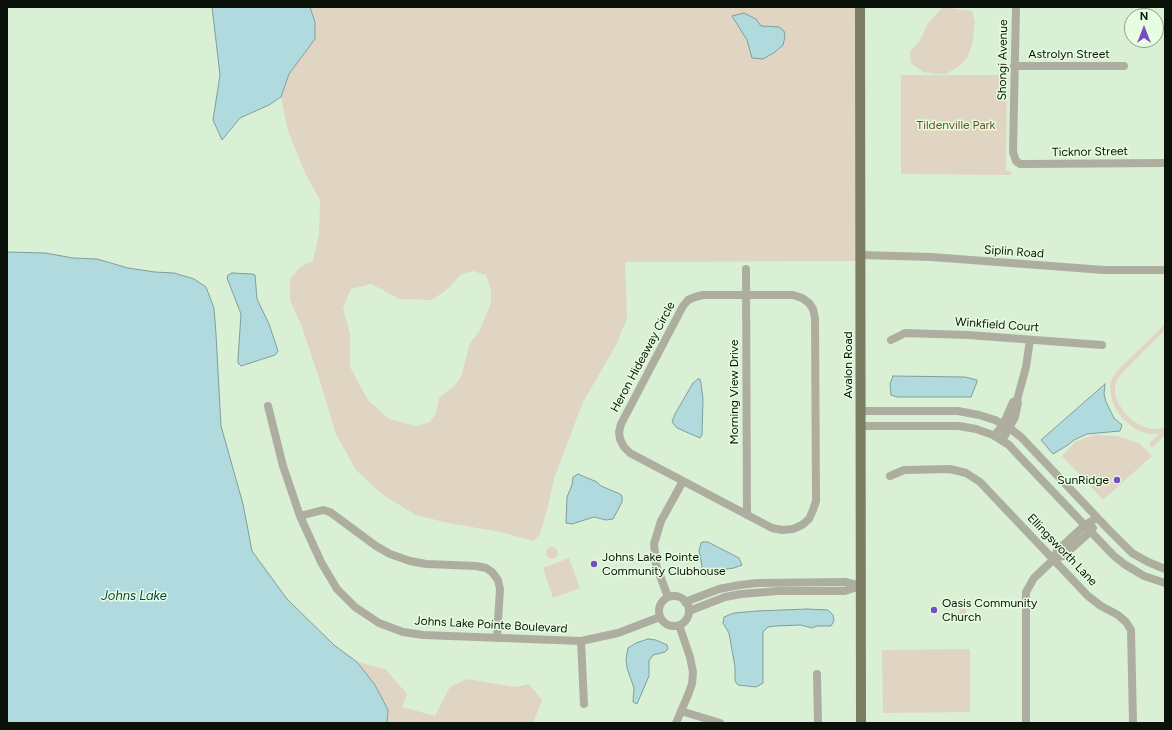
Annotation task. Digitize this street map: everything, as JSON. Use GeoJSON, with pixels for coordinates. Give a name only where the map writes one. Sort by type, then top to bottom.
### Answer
{"type":"FeatureCollection","features":[{"type":"Feature","properties":{"kind":"main road","name":"Avalon Road"},"geometry":{"type":"LineString","coordinates":[[860,7],[861,723]]}},
{"type":"Feature","properties":{"kind":"street","name":"Shongi Avenue"},"geometry":{"type":"LineString","coordinates":[[1016,7],[1013,152],[1016,161]]}},
{"type":"Feature","properties":{"kind":"street","name":"Astrolyn Street"},"geometry":{"type":"LineString","coordinates":[[1014,66],[1124,66]]}},
{"type":"Feature","properties":{"kind":"street","name":"Ticknor Street"},"geometry":{"type":"LineString","coordinates":[[1016,161],[1020,164],[1165,163]]}},
{"type":"Feature","properties":{"kind":"street","name":"Siplin Road"},"geometry":{"type":"LineString","coordinates":[[861,255],[931,257],[1104,270],[1165,270]]}},
{"type":"Feature","properties":{"kind":"street","name":"Morning View Drive"},"geometry":{"type":"LineString","coordinates":[[746,269],[747,515]]}},
{"type":"Feature","properties":{"kind":"street","name":"Heron Hideaway Circle"},"geometry":{"type":"LineString","coordinates":[[703,295],[793,295],[802,298],[809,303],[813,309],[815,318],[816,501],[809,519],[802,525],[793,529],[782,530],[772,528],[682,481],[630,453],[624,447],[620,439],[619,432],[621,424],[683,306],[688,300],[703,295]]}},
{"type":"Feature","properties":{"kind":"street","name":"Winkfield Court"},"geometry":{"type":"LineString","coordinates":[[891,340],[905,334],[968,334],[1102,345]]}},
{"type":"Feature","properties":{"kind":"street"},"geometry":{"type":"LineString","coordinates":[[994,436],[1006,426],[1016,414],[1018,403],[1017,400],[1026,367],[1030,340]]}},
{"type":"Feature","properties":{"kind":"street","name":"Johns Lake Pointe Boulevard"},"geometry":{"type":"LineString","coordinates":[[268,406],[283,466],[300,516],[321,562],[337,589],[355,607],[379,623],[403,632],[423,635],[580,640],[618,633],[660,617]]}},
{"type":"Feature","properties":{"kind":"street"},"geometry":{"type":"LineString","coordinates":[[861,412],[958,411],[979,415],[1006,426],[1027,443],[1132,553],[1165,569]]}},
{"type":"Feature","properties":{"kind":"street"},"geometry":{"type":"LineString","coordinates":[[861,426],[959,426],[976,429],[994,436],[1020,456],[1124,564],[1144,576],[1165,582]]}},
{"type":"Feature","properties":{"kind":"street"},"geometry":{"type":"LineString","coordinates":[[1002,441],[1006,426]]}},
{"type":"Feature","properties":{"kind":"street","name":"Ellingsworth Lane"},"geometry":{"type":"LineString","coordinates":[[890,476],[904,470],[950,469],[966,473],[980,482],[1088,596],[1101,606],[1118,615],[1126,622],[1131,630],[1133,723]]}},
{"type":"Feature","properties":{"kind":"street"},"geometry":{"type":"LineString","coordinates":[[668,598],[656,565],[654,544],[661,521],[682,481]]}},
{"type":"Feature","properties":{"kind":"street"},"geometry":{"type":"LineString","coordinates":[[300,516],[315,511],[323,510],[330,512],[376,546],[390,554],[410,561],[426,564],[476,566],[486,568],[492,572],[498,580],[500,589],[498,638]]}},
{"type":"Feature","properties":{"kind":"street"},"geometry":{"type":"LineString","coordinates":[[1026,723],[1026,592],[1034,578],[1054,559],[1063,556],[1072,543],[1097,518]]}},
{"type":"Feature","properties":{"kind":"street"},"geometry":{"type":"LineString","coordinates":[[685,602],[740,584],[778,582],[845,582],[861,586]]}},
{"type":"Feature","properties":{"kind":"street"},"geometry":{"type":"LineString","coordinates":[[778,582],[778,591]]}},
{"type":"Feature","properties":{"kind":"street"},"geometry":{"type":"LineString","coordinates":[[689,611],[725,598],[758,592],[845,591],[861,586]]}},
{"type":"Feature","properties":{"kind":"street"},"geometry":{"type":"LineString","coordinates":[[675,596],[681,598],[685,602],[689,611],[688,617],[679,625],[669,625],[660,617],[660,606],[662,602],[668,598],[675,596]]}},
{"type":"Feature","properties":{"kind":"street"},"geometry":{"type":"LineString","coordinates":[[676,723],[692,684],[693,672],[690,657],[679,625]]}},
{"type":"Feature","properties":{"kind":"street"},"geometry":{"type":"LineString","coordinates":[[580,640],[584,704]]}},
{"type":"Feature","properties":{"kind":"street"},"geometry":{"type":"LineString","coordinates":[[817,674],[818,723]]}},
{"type":"Feature","properties":{"kind":"street"},"geometry":{"type":"LineString","coordinates":[[681,711],[720,723]]}},
{"type":"Feature","properties":{"kind":"green space"},"geometry":{"type":"Polygon","coordinates":[[[310,7],[860,7],[861,261],[625,262],[627,319],[615,347],[583,402],[554,479],[540,534],[533,541],[501,532],[448,523],[416,515],[383,495],[356,470],[336,434],[302,327],[290,300],[290,279],[300,267],[313,261],[319,234],[320,200],[305,173],[288,131],[281,97],[289,74],[315,39],[315,22],[310,7]],[[473,271],[461,274],[449,288],[432,300],[399,299],[371,284],[351,289],[343,308],[350,334],[350,367],[368,400],[389,419],[416,426],[430,422],[436,413],[439,398],[454,386],[461,377],[470,343],[479,332],[491,303],[491,289],[486,275],[473,271]]]}},
{"type":"Feature","properties":{"kind":"green space"},"geometry":{"type":"Polygon","coordinates":[[[943,7],[972,11],[975,22],[972,46],[967,58],[959,66],[946,74],[923,72],[911,63],[910,52],[920,40],[928,23],[943,7]]]}},
{"type":"Feature","properties":{"kind":"green space","name":"Tildenville Park"},"geometry":{"type":"Polygon","coordinates":[[[901,75],[1007,75],[1006,171],[1011,171],[1011,175],[901,174],[901,75]]]}},
{"type":"Feature","properties":{"kind":"green space"},"geometry":{"type":"Polygon","coordinates":[[[1165,324],[1165,330],[1121,374],[1115,387],[1115,395],[1119,404],[1132,420],[1150,429],[1165,427],[1165,435],[1152,448],[1149,444],[1159,434],[1142,432],[1124,420],[1112,401],[1110,386],[1117,371],[1165,324]]]}},
{"type":"Feature","properties":{"kind":"green space"},"geometry":{"type":"Polygon","coordinates":[[[1095,435],[1117,436],[1139,443],[1152,456],[1103,500],[1062,456],[1076,441],[1095,435]]]}},
{"type":"Feature","properties":{"kind":"green space"},"geometry":{"type":"Polygon","coordinates":[[[552,547],[556,549],[558,553],[556,557],[552,559],[548,557],[546,553],[548,549],[552,547]]]}},
{"type":"Feature","properties":{"kind":"green space"},"geometry":{"type":"Polygon","coordinates":[[[569,558],[580,588],[553,598],[543,568],[569,558]]]}},
{"type":"Feature","properties":{"kind":"green space"},"geometry":{"type":"Polygon","coordinates":[[[959,600],[966,600],[966,616],[959,617],[959,600]]]}},
{"type":"Feature","properties":{"kind":"green space"},"geometry":{"type":"Polygon","coordinates":[[[970,649],[970,712],[883,713],[882,650],[970,649]]]}},
{"type":"Feature","properties":{"kind":"green space"},"geometry":{"type":"Polygon","coordinates":[[[357,662],[385,669],[407,694],[402,707],[435,716],[450,687],[467,679],[515,687],[529,684],[542,700],[533,723],[387,723],[388,710],[375,685],[357,662]]]}},
{"type":"Feature","properties":{"kind":"water"},"geometry":{"type":"Polygon","coordinates":[[[212,7],[310,7],[315,22],[315,39],[289,74],[281,97],[269,105],[240,118],[222,140],[213,120],[220,75],[212,7]]]}},
{"type":"Feature","properties":{"kind":"water"},"geometry":{"type":"Polygon","coordinates":[[[744,13],[756,19],[761,26],[779,27],[784,31],[785,37],[783,45],[763,59],[752,58],[747,40],[732,16],[744,13]]]}},
{"type":"Feature","properties":{"kind":"water","name":"Johns Lake"},"geometry":{"type":"Polygon","coordinates":[[[7,252],[45,253],[73,258],[97,259],[128,268],[174,273],[194,279],[206,287],[214,308],[221,426],[243,504],[252,551],[287,599],[334,645],[357,662],[375,685],[388,710],[387,723],[7,723],[7,252]]]}},
{"type":"Feature","properties":{"kind":"water"},"geometry":{"type":"Polygon","coordinates":[[[232,273],[255,275],[257,299],[269,324],[278,351],[275,355],[241,366],[238,363],[238,359],[241,314],[227,278],[228,275],[232,273]]]}},
{"type":"Feature","properties":{"kind":"water"},"geometry":{"type":"Polygon","coordinates":[[[893,376],[965,377],[977,380],[977,382],[971,397],[897,397],[891,395],[890,384],[893,376]]]}},
{"type":"Feature","properties":{"kind":"water"},"geometry":{"type":"Polygon","coordinates":[[[700,379],[701,383],[703,399],[702,435],[700,438],[677,428],[672,422],[693,383],[700,379]]]}},
{"type":"Feature","properties":{"kind":"water"},"geometry":{"type":"Polygon","coordinates":[[[1105,384],[1104,394],[1106,402],[1114,418],[1122,425],[1120,431],[1087,434],[1074,440],[1053,454],[1041,440],[1105,384]]]}},
{"type":"Feature","properties":{"kind":"water"},"geometry":{"type":"Polygon","coordinates":[[[578,474],[597,482],[601,486],[622,496],[622,502],[613,519],[606,520],[594,517],[572,524],[566,523],[567,497],[572,485],[573,477],[578,474]]]}},
{"type":"Feature","properties":{"kind":"water"},"geometry":{"type":"Polygon","coordinates":[[[708,542],[739,558],[742,565],[720,570],[705,576],[700,575],[702,566],[699,551],[701,543],[708,542]]]}},
{"type":"Feature","properties":{"kind":"water"},"geometry":{"type":"Polygon","coordinates":[[[807,609],[828,610],[833,615],[834,621],[831,626],[817,626],[812,628],[801,625],[768,627],[763,632],[763,683],[756,687],[738,685],[735,681],[735,667],[729,633],[723,623],[724,617],[734,613],[807,609]]]}},
{"type":"Feature","properties":{"kind":"water"},"geometry":{"type":"Polygon","coordinates":[[[648,639],[656,640],[667,645],[668,649],[665,652],[653,655],[649,661],[649,676],[637,704],[633,702],[634,688],[627,668],[626,659],[628,648],[636,643],[648,639]]]}},
{"type":"Feature","properties":{"kind":"place","name":"SunRidge"},"geometry":{"type":"Point","coordinates":[1117,480]}},
{"type":"Feature","properties":{"kind":"place","name":"Johns Lake Pointe Community Clubhouse"},"geometry":{"type":"Point","coordinates":[594,564]}},
{"type":"Feature","properties":{"kind":"place","name":"Oasis Community Church"},"geometry":{"type":"Point","coordinates":[934,610]}}]}
